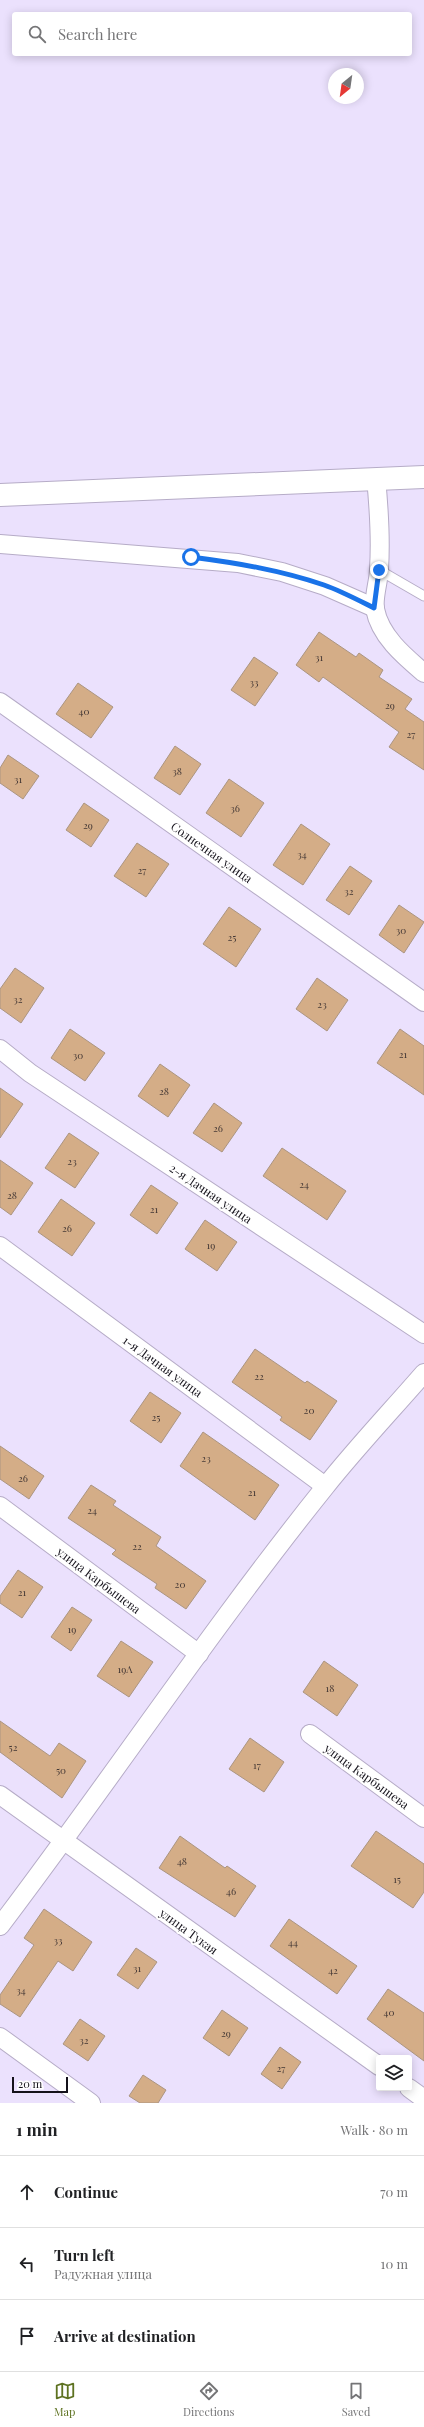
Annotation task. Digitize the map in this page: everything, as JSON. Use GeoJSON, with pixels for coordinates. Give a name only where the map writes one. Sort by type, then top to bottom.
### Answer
{"type":"FeatureCollection","features":[{"type":"Feature","properties":{"kind":"main road"},"geometry":{"type":"LineString","coordinates":[[0,495],[424,477]]}},
{"type":"Feature","properties":{"kind":"street"},"geometry":{"type":"LineString","coordinates":[[376,478],[381,531],[379,570],[374,608],[382,627],[392,643],[424,673]]}},
{"type":"Feature","properties":{"kind":"street"},"geometry":{"type":"LineString","coordinates":[[0,544],[238,563],[282,572],[325,586],[374,608]]}},
{"type":"Feature","properties":{"kind":"street","name":"Солнечная улица"},"geometry":{"type":"LineString","coordinates":[[0,702],[424,1002]]}},
{"type":"Feature","properties":{"kind":"street","name":"2-я Дачная улица"},"geometry":{"type":"LineString","coordinates":[[0,1049],[30,1073],[424,1334]]}},
{"type":"Feature","properties":{"kind":"street","name":"1-я Дачная улица"},"geometry":{"type":"LineString","coordinates":[[0,1246],[325,1486]]}},
{"type":"Feature","properties":{"kind":"street"},"geometry":{"type":"LineString","coordinates":[[0,1926],[64,1842],[199,1654],[325,1486],[424,1373]]}},
{"type":"Feature","properties":{"kind":"street","name":"улица Карбышева"},"geometry":{"type":"LineString","coordinates":[[0,1506],[199,1654]]}},
{"type":"Feature","properties":{"kind":"street","name":"улица Карбышева"},"geometry":{"type":"LineString","coordinates":[[310,1734],[424,1818]]}},
{"type":"Feature","properties":{"kind":"street","name":"улица Тукая"},"geometry":{"type":"LineString","coordinates":[[0,1795],[376,2064]]}},
{"type":"Feature","properties":{"kind":"street"},"geometry":{"type":"LineString","coordinates":[[0,2037],[91,2103]]}},
{"type":"Feature","properties":{"kind":"street"},"geometry":{"type":"LineString","coordinates":[[412,2090],[424,2099]]}},
{"type":"Feature","properties":{"kind":"lane"},"geometry":{"type":"LineString","coordinates":[[379,570],[424,596]]}},
{"type":"Feature","properties":{"kind":"building"},"geometry":{"type":"Polygon","coordinates":[[[319,632],[356,657],[359,653],[383,670],[379,677],[412,699],[405,709],[424,722],[424,770],[389,747],[399,732],[323,677],[319,682],[296,665],[319,632]]]}},
{"type":"Feature","properties":{"kind":"building"},"geometry":{"type":"Polygon","coordinates":[[[254,657],[278,673],[255,706],[231,690],[254,657]]]}},
{"type":"Feature","properties":{"kind":"building"},"geometry":{"type":"Polygon","coordinates":[[[78,683],[113,707],[91,738],[56,714],[78,683]]]}},
{"type":"Feature","properties":{"kind":"building"},"geometry":{"type":"Polygon","coordinates":[[[175,746],[201,764],[180,795],[154,778],[175,746]]]}},
{"type":"Feature","properties":{"kind":"building"},"geometry":{"type":"Polygon","coordinates":[[[8,755],[39,776],[23,799],[0,783],[0,768],[8,755]]]}},
{"type":"Feature","properties":{"kind":"building"},"geometry":{"type":"Polygon","coordinates":[[[229,779],[264,803],[241,837],[206,813],[229,779]]]}},
{"type":"Feature","properties":{"kind":"building"},"geometry":{"type":"Polygon","coordinates":[[[84,803],[109,820],[91,847],[66,830],[84,803]]]}},
{"type":"Feature","properties":{"kind":"building"},"geometry":{"type":"Polygon","coordinates":[[[301,824],[330,844],[303,885],[273,865],[301,824]]]}},
{"type":"Feature","properties":{"kind":"building"},"geometry":{"type":"Polygon","coordinates":[[[137,843],[169,864],[146,897],[114,876],[137,843]]]}},
{"type":"Feature","properties":{"kind":"building"},"geometry":{"type":"Polygon","coordinates":[[[350,866],[372,881],[349,915],[326,900],[350,866]]]}},
{"type":"Feature","properties":{"kind":"building"},"geometry":{"type":"Polygon","coordinates":[[[399,905],[424,922],[404,953],[379,935],[399,905]]]}},
{"type":"Feature","properties":{"kind":"building"},"geometry":{"type":"Polygon","coordinates":[[[229,907],[261,929],[236,967],[203,944],[229,907]]]}},
{"type":"Feature","properties":{"kind":"building"},"geometry":{"type":"Polygon","coordinates":[[[15,968],[44,988],[21,1023],[0,1008],[0,989],[15,968]]]}},
{"type":"Feature","properties":{"kind":"building"},"geometry":{"type":"Polygon","coordinates":[[[317,978],[348,1000],[327,1031],[296,1009],[317,978]]]}},
{"type":"Feature","properties":{"kind":"building"},"geometry":{"type":"Polygon","coordinates":[[[70,1029],[105,1053],[85,1081],[51,1058],[70,1029]]]}},
{"type":"Feature","properties":{"kind":"building"},"geometry":{"type":"Polygon","coordinates":[[[400,1029],[424,1046],[424,1095],[377,1063],[400,1029]]]}},
{"type":"Feature","properties":{"kind":"building"},"geometry":{"type":"Polygon","coordinates":[[[160,1064],[190,1085],[168,1117],[138,1096],[160,1064]]]}},
{"type":"Feature","properties":{"kind":"building"},"geometry":{"type":"Polygon","coordinates":[[[0,1088],[23,1104],[0,1138],[0,1088]]]}},
{"type":"Feature","properties":{"kind":"building"},"geometry":{"type":"Polygon","coordinates":[[[214,1103],[242,1123],[222,1152],[193,1133],[214,1103]]]}},
{"type":"Feature","properties":{"kind":"building"},"geometry":{"type":"Polygon","coordinates":[[[69,1133],[99,1153],[75,1188],[45,1168],[69,1133]]]}},
{"type":"Feature","properties":{"kind":"building"},"geometry":{"type":"Polygon","coordinates":[[[282,1148],[346,1191],[327,1220],[263,1176],[282,1148]]]}},
{"type":"Feature","properties":{"kind":"building"},"geometry":{"type":"Polygon","coordinates":[[[0,1160],[33,1183],[11,1215],[0,1207],[0,1160]]]}},
{"type":"Feature","properties":{"kind":"building"},"geometry":{"type":"Polygon","coordinates":[[[151,1185],[178,1203],[157,1234],[130,1215],[151,1185]]]}},
{"type":"Feature","properties":{"kind":"building"},"geometry":{"type":"Polygon","coordinates":[[[61,1199],[95,1223],[72,1256],[38,1232],[61,1199]]]}},
{"type":"Feature","properties":{"kind":"building"},"geometry":{"type":"Polygon","coordinates":[[[205,1220],[237,1242],[217,1271],[185,1249],[205,1220]]]}},
{"type":"Feature","properties":{"kind":"building"},"geometry":{"type":"Polygon","coordinates":[[[255,1349],[305,1383],[307,1381],[337,1401],[310,1440],[280,1420],[282,1417],[232,1382],[255,1349]]]}},
{"type":"Feature","properties":{"kind":"building"},"geometry":{"type":"Polygon","coordinates":[[[150,1392],[181,1413],[161,1443],[130,1421],[150,1392]]]}},
{"type":"Feature","properties":{"kind":"building"},"geometry":{"type":"Polygon","coordinates":[[[203,1432],[279,1485],[255,1520],[180,1466],[203,1432]]]}},
{"type":"Feature","properties":{"kind":"building"},"geometry":{"type":"Polygon","coordinates":[[[0,1446],[44,1476],[29,1499],[0,1479],[0,1446]]]}},
{"type":"Feature","properties":{"kind":"building"},"geometry":{"type":"Polygon","coordinates":[[[91,1485],[116,1501],[113,1505],[161,1537],[156,1546],[206,1581],[186,1609],[155,1588],[157,1584],[112,1554],[116,1550],[68,1518],[91,1485]]]}},
{"type":"Feature","properties":{"kind":"building"},"geometry":{"type":"Polygon","coordinates":[[[18,1570],[43,1587],[22,1618],[0,1603],[0,1596],[18,1570]]]}},
{"type":"Feature","properties":{"kind":"building"},"geometry":{"type":"Polygon","coordinates":[[[72,1607],[92,1620],[71,1651],[51,1637],[72,1607]]]}},
{"type":"Feature","properties":{"kind":"building"},"geometry":{"type":"Polygon","coordinates":[[[121,1641],[153,1662],[129,1697],[97,1676],[121,1641]]]}},
{"type":"Feature","properties":{"kind":"building"},"geometry":{"type":"Polygon","coordinates":[[[324,1661],[358,1685],[337,1716],[303,1692],[324,1661]]]}},
{"type":"Feature","properties":{"kind":"building"},"geometry":{"type":"Polygon","coordinates":[[[0,1721],[50,1756],[59,1743],[86,1761],[62,1798],[0,1752],[0,1721]]]}},
{"type":"Feature","properties":{"kind":"building"},"geometry":{"type":"Polygon","coordinates":[[[250,1738],[284,1762],[264,1792],[229,1769],[250,1738]]]}},
{"type":"Feature","properties":{"kind":"building"},"geometry":{"type":"Polygon","coordinates":[[[376,1831],[424,1864],[424,1892],[413,1908],[351,1866],[376,1831]]]}},
{"type":"Feature","properties":{"kind":"building"},"geometry":{"type":"Polygon","coordinates":[[[180,1836],[225,1868],[227,1866],[256,1886],[235,1917],[159,1868],[180,1836]]]}},
{"type":"Feature","properties":{"kind":"building"},"geometry":{"type":"Polygon","coordinates":[[[44,1909],[92,1942],[73,1971],[58,1961],[20,2017],[0,2004],[0,1995],[34,1945],[24,1938],[44,1909]]]}},
{"type":"Feature","properties":{"kind":"building"},"geometry":{"type":"Polygon","coordinates":[[[289,1919],[357,1966],[337,1994],[270,1946],[289,1919]]]}},
{"type":"Feature","properties":{"kind":"building"},"geometry":{"type":"Polygon","coordinates":[[[136,1948],[157,1962],[138,1989],[117,1975],[136,1948]]]}},
{"type":"Feature","properties":{"kind":"building"},"geometry":{"type":"Polygon","coordinates":[[[388,1989],[424,2013],[424,2061],[367,2019],[388,1989]]]}},
{"type":"Feature","properties":{"kind":"building"},"geometry":{"type":"Polygon","coordinates":[[[222,2010],[248,2028],[229,2056],[203,2038],[222,2010]]]}},
{"type":"Feature","properties":{"kind":"building"},"geometry":{"type":"Polygon","coordinates":[[[80,2019],[105,2036],[88,2061],[63,2044],[80,2019]]]}},
{"type":"Feature","properties":{"kind":"building"},"geometry":{"type":"Polygon","coordinates":[[[280,2047],[301,2062],[282,2089],[261,2074],[280,2047]]]}},
{"type":"Feature","properties":{"kind":"building"},"geometry":{"type":"Polygon","coordinates":[[[143,2075],[166,2090],[158,2103],[140,2103],[129,2096],[143,2075]]]}},
{"type":"Feature","properties":{"kind":"route"},"geometry":{"type":"LineString","coordinates":[[191,557],[238,563],[282,572],[325,586],[374,608],[379,570]]}}]}
